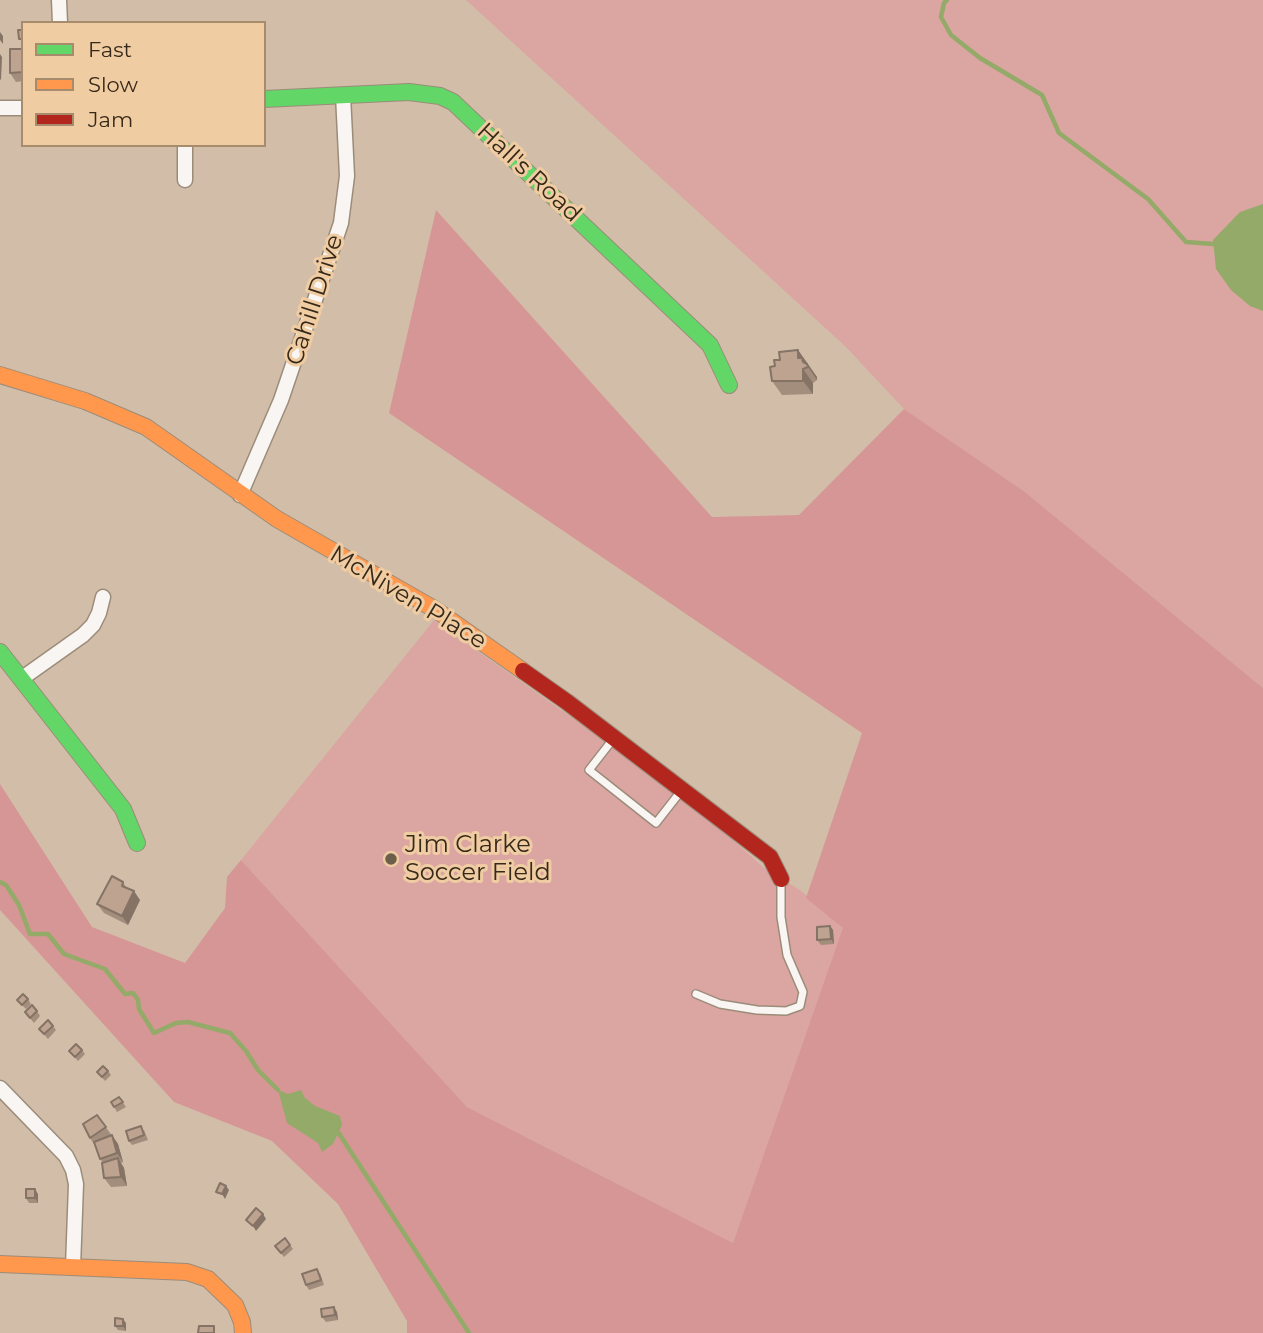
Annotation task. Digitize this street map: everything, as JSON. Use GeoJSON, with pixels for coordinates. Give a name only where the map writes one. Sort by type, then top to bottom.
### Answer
{"type":"FeatureCollection","features":[{"type":"Feature","properties":{"kind":"street"},"geometry":{"type":"LineString","coordinates":[[59,0],[60,21]]}},
{"type":"Feature","properties":{"kind":"street","name":"Hall's Road"},"geometry":{"type":"LineString","coordinates":[[266,99],[427,93],[453,102],[710,345],[729,385]]}},
{"type":"Feature","properties":{"kind":"street","name":"Cahill Drive"},"geometry":{"type":"LineString","coordinates":[[240,495],[281,400],[341,223],[347,176],[343,96]]}},
{"type":"Feature","properties":{"kind":"street"},"geometry":{"type":"LineString","coordinates":[[0,108],[21,108]]}},
{"type":"Feature","properties":{"kind":"street"},"geometry":{"type":"LineString","coordinates":[[185,147],[185,180]]}},
{"type":"Feature","properties":{"kind":"street","name":"McNiven Place"},"geometry":{"type":"LineString","coordinates":[[0,375],[85,401],[146,427],[240,495],[319,545],[436,610],[524,670],[770,857],[781,878]]}},
{"type":"Feature","properties":{"kind":"street"},"geometry":{"type":"LineString","coordinates":[[21,679],[83,635],[93,625],[103,597]]}},
{"type":"Feature","properties":{"kind":"street"},"geometry":{"type":"LineString","coordinates":[[0,652],[123,809],[137,843]]}},
{"type":"Feature","properties":{"kind":"street"},"geometry":{"type":"LineString","coordinates":[[0,1088],[66,1156],[73,1170],[76,1184],[73,1267]]}},
{"type":"Feature","properties":{"kind":"street"},"geometry":{"type":"LineString","coordinates":[[0,1264],[187,1272],[208,1279],[235,1305],[243,1333]]}},
{"type":"Feature","properties":{"kind":"lane"},"geometry":{"type":"LineString","coordinates":[[614,737],[589,771],[656,822],[682,790]]}},
{"type":"Feature","properties":{"kind":"lane"},"geometry":{"type":"LineString","coordinates":[[696,994],[720,1004],[757,1010],[786,1011],[800,1006],[803,992],[788,955],[781,917],[781,878]]}},
{"type":"Feature","properties":{"kind":"shaded area"},"geometry":{"type":"Polygon","coordinates":[[[466,0],[1263,0],[1263,688],[1025,492],[904,409],[845,346],[466,0]]]}},
{"type":"Feature","properties":{"kind":"shaded area"},"geometry":{"type":"Polygon","coordinates":[[[1263,204],[1263,311],[1250,306],[1231,290],[1216,269],[1213,240],[1240,212],[1263,204]]]}},
{"type":"Feature","properties":{"kind":"shaded area"},"geometry":{"type":"Polygon","coordinates":[[[436,210],[712,517],[799,515],[904,409],[1025,492],[1263,688],[1263,1333],[407,1333],[407,1321],[338,1204],[272,1141],[174,1102],[0,910],[0,784],[92,927],[185,963],[225,908],[227,877],[241,860],[467,1107],[733,1243],[843,928],[806,898],[862,733],[389,413],[436,210]]]}},
{"type":"Feature","properties":{"kind":"shaded area"},"geometry":{"type":"Polygon","coordinates":[[[434,620],[619,751],[733,840],[763,867],[800,890],[844,928],[733,1243],[467,1107],[241,860],[434,620]]]}},
{"type":"Feature","properties":{"kind":"shaded area"},"geometry":{"type":"Polygon","coordinates":[[[278,1090],[288,1094],[301,1090],[305,1098],[315,1106],[340,1116],[342,1125],[333,1144],[322,1152],[318,1143],[287,1123],[278,1090]]]}},
{"type":"Feature","properties":{"kind":"building"},"geometry":{"type":"Polygon","coordinates":[[[10,49],[21,49],[21,72],[10,73],[10,49]]]}},
{"type":"Feature","properties":{"kind":"building"},"geometry":{"type":"Polygon","coordinates":[[[798,350],[798,358],[802,358],[808,367],[803,369],[803,381],[772,381],[770,367],[775,366],[774,360],[780,360],[779,352],[798,350]]]}},
{"type":"Feature","properties":{"kind":"building"},"geometry":{"type":"Polygon","coordinates":[[[112,876],[123,882],[122,886],[134,891],[122,916],[97,904],[112,876]]]}},
{"type":"Feature","properties":{"kind":"building"},"geometry":{"type":"Polygon","coordinates":[[[830,926],[831,939],[817,940],[817,927],[830,926]]]}},
{"type":"Feature","properties":{"kind":"building"},"geometry":{"type":"Polygon","coordinates":[[[23,994],[28,999],[22,1005],[17,1000],[23,994]]]}},
{"type":"Feature","properties":{"kind":"building"},"geometry":{"type":"Polygon","coordinates":[[[32,1005],[37,1011],[30,1018],[25,1012],[32,1005]]]}},
{"type":"Feature","properties":{"kind":"building"},"geometry":{"type":"Polygon","coordinates":[[[48,1020],[53,1026],[44,1034],[39,1029],[48,1020]]]}},
{"type":"Feature","properties":{"kind":"building"},"geometry":{"type":"Polygon","coordinates":[[[76,1044],[82,1050],[75,1057],[69,1051],[76,1044]]]}},
{"type":"Feature","properties":{"kind":"building"},"geometry":{"type":"Polygon","coordinates":[[[103,1066],[108,1071],[102,1077],[97,1072],[103,1066]]]}},
{"type":"Feature","properties":{"kind":"building"},"geometry":{"type":"Polygon","coordinates":[[[119,1097],[123,1102],[114,1107],[111,1102],[119,1097]]]}},
{"type":"Feature","properties":{"kind":"building"},"geometry":{"type":"Polygon","coordinates":[[[97,1115],[106,1127],[90,1138],[83,1124],[97,1115]]]}},
{"type":"Feature","properties":{"kind":"building"},"geometry":{"type":"Polygon","coordinates":[[[141,1126],[144,1135],[129,1141],[126,1131],[141,1126]]]}},
{"type":"Feature","properties":{"kind":"building"},"geometry":{"type":"Polygon","coordinates":[[[112,1135],[117,1153],[100,1159],[94,1142],[112,1135]]]}},
{"type":"Feature","properties":{"kind":"building"},"geometry":{"type":"Polygon","coordinates":[[[118,1158],[121,1177],[104,1178],[102,1163],[118,1158]]]}},
{"type":"Feature","properties":{"kind":"building"},"geometry":{"type":"Polygon","coordinates":[[[220,1183],[226,1186],[222,1194],[216,1192],[220,1183]]]}},
{"type":"Feature","properties":{"kind":"building"},"geometry":{"type":"Polygon","coordinates":[[[26,1189],[35,1189],[35,1198],[26,1198],[26,1189]]]}},
{"type":"Feature","properties":{"kind":"building"},"geometry":{"type":"Polygon","coordinates":[[[256,1208],[263,1214],[253,1226],[246,1220],[256,1208]]]}},
{"type":"Feature","properties":{"kind":"building"},"geometry":{"type":"Polygon","coordinates":[[[285,1238],[290,1245],[281,1253],[275,1246],[285,1238]]]}},
{"type":"Feature","properties":{"kind":"building"},"geometry":{"type":"Polygon","coordinates":[[[317,1269],[321,1280],[306,1285],[302,1274],[317,1269]]]}},
{"type":"Feature","properties":{"kind":"building"},"geometry":{"type":"Polygon","coordinates":[[[334,1307],[335,1315],[322,1317],[321,1309],[334,1307]]]}},
{"type":"Feature","properties":{"kind":"building"},"geometry":{"type":"Polygon","coordinates":[[[115,1318],[123,1319],[123,1326],[115,1326],[115,1318]]]}},
{"type":"Feature","properties":{"kind":"building"},"geometry":{"type":"Polygon","coordinates":[[[199,1326],[214,1326],[214,1333],[198,1333],[199,1326]]]}},
{"type":"Feature","properties":{"kind":"waterway"},"geometry":{"type":"LineString","coordinates":[[947,0],[941,17],[951,35],[980,58],[1042,95],[1059,133],[1148,199],[1186,242],[1213,244]]}},
{"type":"Feature","properties":{"kind":"waterway"},"geometry":{"type":"LineString","coordinates":[[0,882],[6,885],[19,905],[30,934],[48,934],[64,954],[105,969],[125,994],[133,993],[138,1000],[139,1009],[154,1033],[176,1023],[188,1022],[230,1033],[258,1070],[278,1090]]}},
{"type":"Feature","properties":{"kind":"waterway"},"geometry":{"type":"LineString","coordinates":[[338,1132],[469,1333]]}},
{"type":"Feature","properties":{"kind":"traffic: fast"},"geometry":{"type":"LineString","coordinates":[[266,99],[409,92],[440,96],[453,102],[710,345],[729,385]]}},
{"type":"Feature","properties":{"kind":"traffic: fast"},"geometry":{"type":"LineString","coordinates":[[0,652],[123,809],[137,843]]}},
{"type":"Feature","properties":{"kind":"traffic: slow"},"geometry":{"type":"LineString","coordinates":[[0,375],[85,401],[146,427],[277,519],[436,610],[523,671]]}},
{"type":"Feature","properties":{"kind":"traffic: slow"},"geometry":{"type":"LineString","coordinates":[[0,1264],[187,1272],[208,1279],[235,1305],[243,1333]]}},
{"type":"Feature","properties":{"kind":"traffic: jam"},"geometry":{"type":"LineString","coordinates":[[523,671],[770,857],[781,879]]}},
{"type":"Feature","properties":{"kind":"place","name":"Jim Clarke Soccer Field"},"geometry":{"type":"Point","coordinates":[391,859]}}]}
